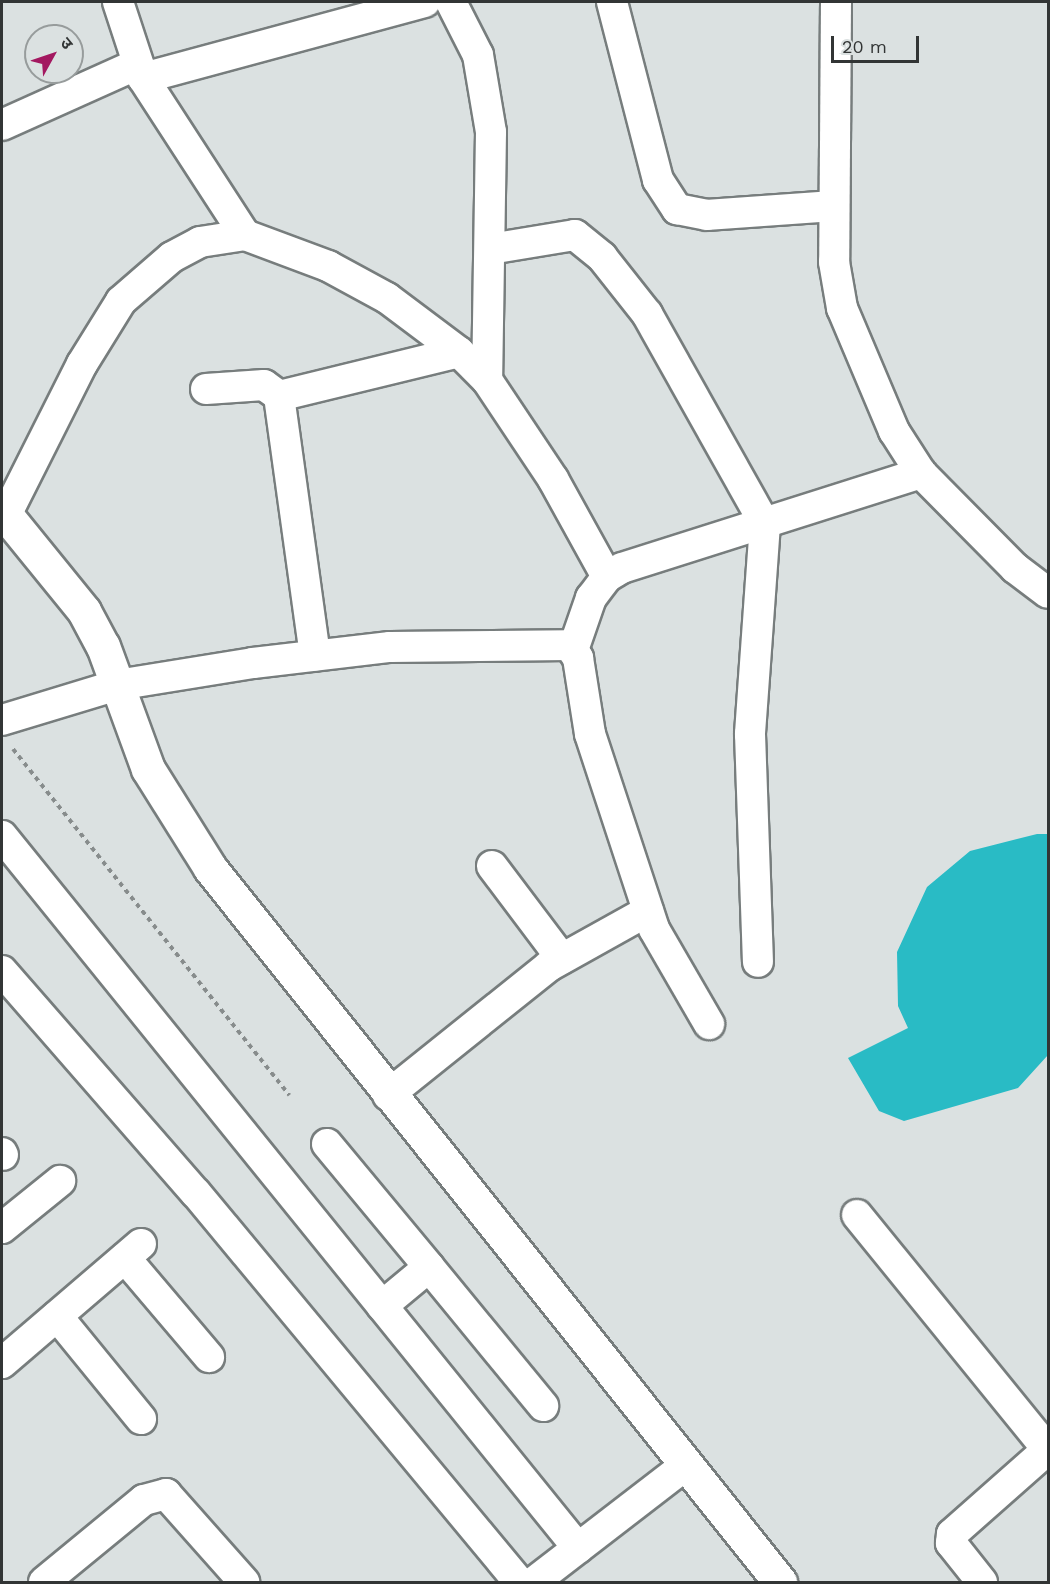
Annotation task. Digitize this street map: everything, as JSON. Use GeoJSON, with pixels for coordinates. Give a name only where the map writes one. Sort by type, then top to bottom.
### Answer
{"type":"FeatureCollection","features":[{"type":"Feature","properties":{"kind":"street"},"geometry":{"type":"LineString","coordinates":[[118,2],[141,71],[245,235]]}},
{"type":"Feature","properties":{"kind":"street"},"geometry":{"type":"LineString","coordinates":[[2,125],[141,71],[425,2]]}},
{"type":"Feature","properties":{"kind":"street"},"geometry":{"type":"LineString","coordinates":[[451,2],[478,55],[486,93],[490,249],[487,380]]}},
{"type":"Feature","properties":{"kind":"street"},"geometry":{"type":"LineString","coordinates":[[612,2],[658,180],[677,209],[707,215],[833,206]]}},
{"type":"Feature","properties":{"kind":"street"},"geometry":{"type":"LineString","coordinates":[[836,2],[834,262],[842,308],[894,431],[921,473],[1048,593]]}},
{"type":"Feature","properties":{"kind":"street"},"geometry":{"type":"LineString","coordinates":[[607,577],[553,479],[487,380],[459,352],[387,298],[328,266],[245,235],[200,242],[172,257],[121,301],[82,364],[4,512],[84,611],[117,685],[148,769],[185,832],[388,1095],[780,1582]]}},
{"type":"Feature","properties":{"kind":"street"},"geometry":{"type":"LineString","coordinates":[[490,249],[575,235],[602,257],[647,315],[765,524],[750,734],[758,962]]}},
{"type":"Feature","properties":{"kind":"street"},"geometry":{"type":"LineString","coordinates":[[279,396],[459,352]]}},
{"type":"Feature","properties":{"kind":"street"},"geometry":{"type":"LineString","coordinates":[[206,389],[264,385],[279,396],[315,656]]}},
{"type":"Feature","properties":{"kind":"street"},"geometry":{"type":"LineString","coordinates":[[709,1024],[648,911],[590,734],[574,647],[591,598],[607,577],[646,559],[765,524],[921,473]]}},
{"type":"Feature","properties":{"kind":"street"},"geometry":{"type":"LineString","coordinates":[[5,731],[117,685],[390,647],[574,647]]}},
{"type":"Feature","properties":{"kind":"street"},"geometry":{"type":"LineString","coordinates":[[2,836],[578,1548]]}},
{"type":"Feature","properties":{"kind":"street"},"geometry":{"type":"LineString","coordinates":[[492,866],[562,959]]}},
{"type":"Feature","properties":{"kind":"street"},"geometry":{"type":"LineString","coordinates":[[388,1095],[562,959],[648,911]]}},
{"type":"Feature","properties":{"kind":"street"},"geometry":{"type":"LineString","coordinates":[[2,971],[196,1193],[519,1582]]}},
{"type":"Feature","properties":{"kind":"street"},"geometry":{"type":"LineString","coordinates":[[327,1144],[543,1406]]}},
{"type":"Feature","properties":{"kind":"street"},"geometry":{"type":"LineString","coordinates":[[2,1228],[60,1181]]}},
{"type":"Feature","properties":{"kind":"street"},"geometry":{"type":"LineString","coordinates":[[857,1215],[1048,1449],[952,1534],[951,1543],[982,1582]]}},
{"type":"Feature","properties":{"kind":"street"},"geometry":{"type":"LineString","coordinates":[[2,1363],[133,1251],[209,1357]]}},
{"type":"Feature","properties":{"kind":"street"},"geometry":{"type":"LineString","coordinates":[[382,1306],[429,1267]]}},
{"type":"Feature","properties":{"kind":"street"},"geometry":{"type":"LineString","coordinates":[[57,1316],[141,1419]]}},
{"type":"Feature","properties":{"kind":"street"},"geometry":{"type":"LineString","coordinates":[[534,1582],[686,1465]]}},
{"type":"Feature","properties":{"kind":"street"},"geometry":{"type":"LineString","coordinates":[[44,1582],[144,1500],[166,1494],[244,1582]]}},
{"type":"Feature","properties":{"kind":"path"},"geometry":{"type":"LineString","coordinates":[[5,731],[289,1095]]}},
{"type":"Feature","properties":{"kind":"water"},"geometry":{"type":"Polygon","coordinates":[[[1037,834],[1048,834],[1048,1055],[1018,1088],[904,1121],[879,1111],[848,1058],[908,1028],[898,1006],[897,952],[927,887],[970,851],[1037,834]]]}}]}
